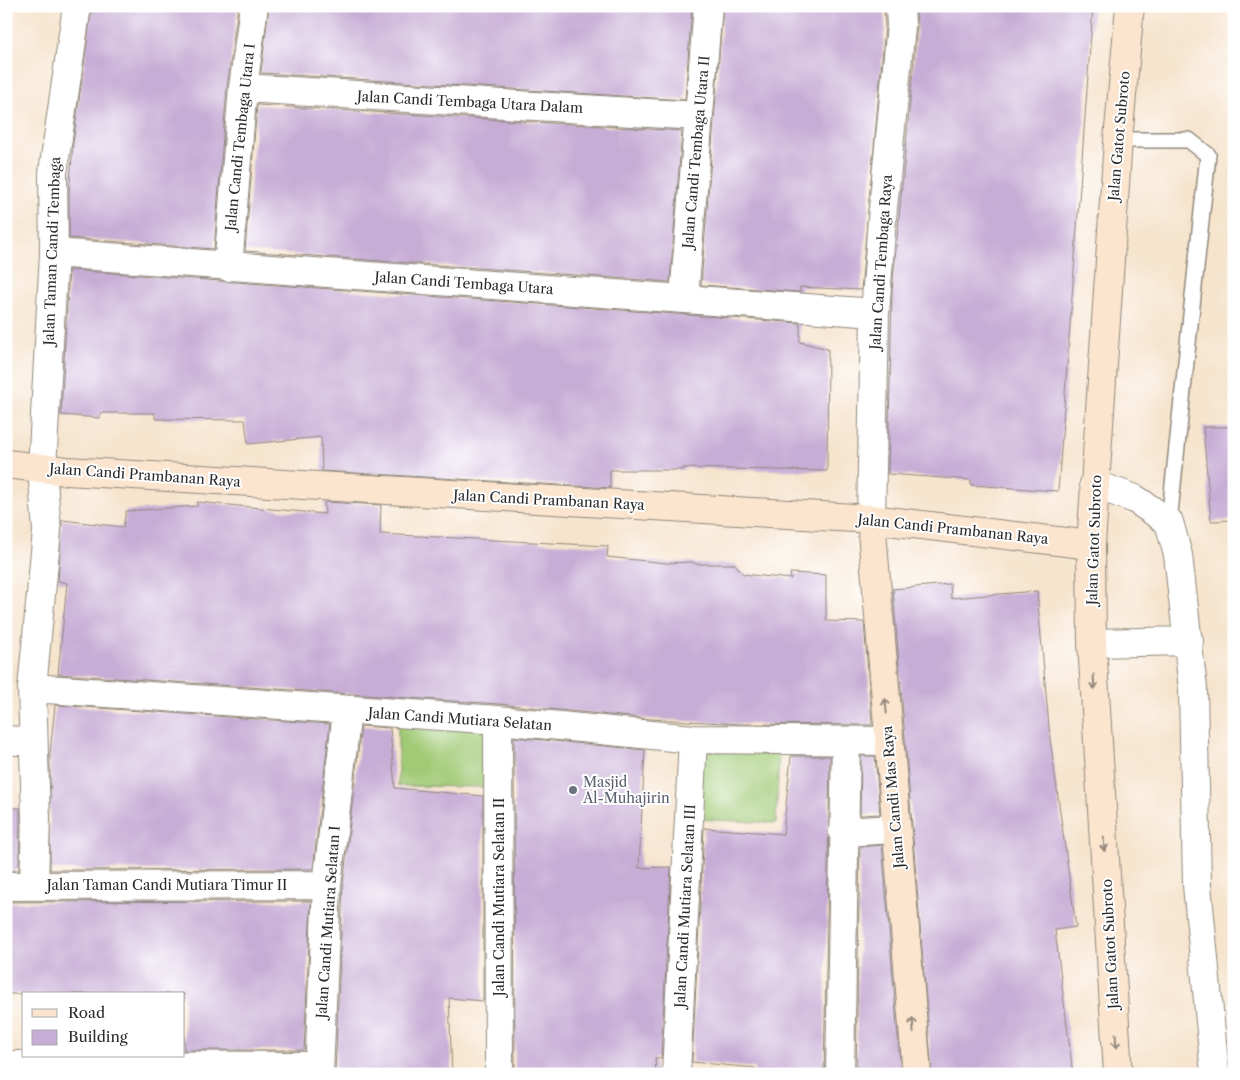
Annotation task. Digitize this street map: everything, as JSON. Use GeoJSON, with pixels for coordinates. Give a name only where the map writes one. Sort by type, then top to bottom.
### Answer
{"type":"FeatureCollection","features":[{"type":"Feature","properties":{"kind":"street","name":"Jalan Taman Candi Tembaga"},"geometry":{"type":"LineString","coordinates":[[34,886],[36,818],[19,741],[32,688],[47,531],[42,468],[54,252],[53,172],[77,6]]}},
{"type":"Feature","properties":{"kind":"street","name":"Jalan Candi Tembaga Utara I"},"geometry":{"type":"LineString","coordinates":[[228,267],[243,88],[254,6]]}},
{"type":"Feature","properties":{"kind":"street","name":"Jalan Candi Tembaga Utara II"},"geometry":{"type":"LineString","coordinates":[[684,297],[708,6]]}},
{"type":"Feature","properties":{"kind":"street","name":"Jalan Candi Tembaga Raya"},"geometry":{"type":"LineString","coordinates":[[871,519],[875,313],[901,26],[900,6]]}},
{"type":"Feature","properties":{"kind":"street","name":"Jalan Gatot Subroto"},"geometry":{"type":"LineString","coordinates":[[1118,1074],[1092,643],[1091,545],[1118,140],[1130,6]]}},
{"type":"Feature","properties":{"kind":"street","name":"Jalan Candi Tembaga Utara Dalam"},"geometry":{"type":"LineString","coordinates":[[243,88],[698,116]]}},
{"type":"Feature","properties":{"kind":"street","name":"Jalan Candi Tembaga Utara"},"geometry":{"type":"LineString","coordinates":[[54,252],[228,267],[684,297],[875,313]]}},
{"type":"Feature","properties":{"kind":"street","name":"Jalan Candi Prambanan Raya"},"geometry":{"type":"LineString","coordinates":[[6,464],[42,468],[871,519],[1091,545]]}},
{"type":"Feature","properties":{"kind":"street"},"geometry":{"type":"LineString","coordinates":[[1094,484],[1135,499],[1168,522],[1178,555],[1194,689],[1197,885],[1215,1074]]}},
{"type":"Feature","properties":{"kind":"street","name":"Jalan Candi Mas Raya"},"geometry":{"type":"LineString","coordinates":[[871,519],[895,829],[917,1074]]}},
{"type":"Feature","properties":{"kind":"street"},"geometry":{"type":"LineString","coordinates":[[1092,643],[1189,641]]}},
{"type":"Feature","properties":{"kind":"street","name":"Jalan Candi Mutiara Selatan"},"geometry":{"type":"LineString","coordinates":[[32,688],[498,720],[693,739],[889,741]]}},
{"type":"Feature","properties":{"kind":"street","name":"Jalan Candi Mutiara Selatan I"},"geometry":{"type":"LineString","coordinates":[[319,1070],[327,885],[347,711]]}},
{"type":"Feature","properties":{"kind":"street","name":"Jalan Candi Mutiara Selatan II"},"geometry":{"type":"LineString","coordinates":[[498,720],[499,1074]]}},
{"type":"Feature","properties":{"kind":"street","name":"Jalan Candi Mutiara Selatan III"},"geometry":{"type":"LineString","coordinates":[[676,1074],[693,739]]}},
{"type":"Feature","properties":{"kind":"street"},"geometry":{"type":"LineString","coordinates":[[840,1074],[846,741]]}},
{"type":"Feature","properties":{"kind":"street"},"geometry":{"type":"LineString","coordinates":[[843,832],[895,829]]}},
{"type":"Feature","properties":{"kind":"street","name":"Jalan Taman Candi Mutiara Timur II"},"geometry":{"type":"LineString","coordinates":[[6,886],[327,885]]}},
{"type":"Feature","properties":{"kind":"street"},"geometry":{"type":"LineString","coordinates":[[6,1065],[319,1070]]}},
{"type":"Feature","properties":{"kind":"lane"},"geometry":{"type":"LineString","coordinates":[[1118,140],[1189,140],[1208,155],[1168,522]]}},
{"type":"Feature","properties":{"kind":"green space"},"geometry":{"type":"Polygon","coordinates":[[[398,724],[490,725],[490,787],[398,786],[398,724]]]}},
{"type":"Feature","properties":{"kind":"green space"},"geometry":{"type":"Polygon","coordinates":[[[698,750],[779,754],[776,823],[695,819],[698,750]]]}},
{"type":"Feature","properties":{"kind":"building"},"geometry":{"type":"Polygon","coordinates":[[[92,6],[238,6],[227,87],[214,249],[69,238],[69,194],[73,143],[92,6]]]}},
{"type":"Feature","properties":{"kind":"building"},"geometry":{"type":"Polygon","coordinates":[[[269,6],[692,6],[685,100],[261,73],[269,6]]]}},
{"type":"Feature","properties":{"kind":"building"},"geometry":{"type":"Polygon","coordinates":[[[723,6],[884,6],[885,26],[861,290],[800,287],[800,292],[701,285],[723,6]]]}},
{"type":"Feature","properties":{"kind":"building"},"geometry":{"type":"Polygon","coordinates":[[[916,6],[1093,6],[1058,491],[971,485],[971,480],[888,474],[892,291],[917,27],[916,6]]]}},
{"type":"Feature","properties":{"kind":"building"},"geometry":{"type":"Polygon","coordinates":[[[257,105],[682,131],[670,282],[245,251],[257,105]]]}},
{"type":"Feature","properties":{"kind":"building"},"geometry":{"type":"Polygon","coordinates":[[[69,270],[800,323],[800,342],[828,349],[827,471],[683,468],[683,470],[610,470],[610,488],[322,471],[321,437],[248,444],[245,420],[155,419],[155,413],[100,413],[100,418],[61,415],[69,270]]]}},
{"type":"Feature","properties":{"kind":"building"},"geometry":{"type":"Polygon","coordinates":[[[1203,427],[1234,427],[1234,520],[1211,521],[1203,427]]]}},
{"type":"Feature","properties":{"kind":"building"},"geometry":{"type":"Polygon","coordinates":[[[197,502],[325,514],[324,502],[381,505],[380,534],[608,546],[607,557],[666,563],[735,564],[743,574],[791,579],[790,573],[826,575],[826,621],[864,622],[872,725],[742,724],[651,719],[499,704],[58,674],[67,583],[58,581],[62,520],[123,527],[126,511],[197,506],[197,502]]]}},
{"type":"Feature","properties":{"kind":"building"},"geometry":{"type":"Polygon","coordinates":[[[950,584],[951,598],[1037,591],[1050,739],[1076,927],[1055,930],[1073,1074],[932,1074],[893,589],[950,584]]]}},
{"type":"Feature","properties":{"kind":"building"},"geometry":{"type":"Polygon","coordinates":[[[55,705],[330,724],[313,869],[50,870],[50,753],[55,705]]]}},
{"type":"Feature","properties":{"kind":"building"},"geometry":{"type":"Polygon","coordinates":[[[361,726],[390,728],[395,788],[483,796],[483,1001],[449,998],[452,1074],[335,1074],[343,886],[361,726]]]}},
{"type":"Feature","properties":{"kind":"building"},"geometry":{"type":"Polygon","coordinates":[[[514,737],[645,750],[639,868],[671,867],[661,1058],[655,1058],[656,1074],[515,1074],[514,737]]]}},
{"type":"Feature","properties":{"kind":"building"},"geometry":{"type":"Polygon","coordinates":[[[791,756],[830,756],[824,1074],[754,1074],[755,1068],[692,1062],[704,828],[783,834],[791,756]]]}},
{"type":"Feature","properties":{"kind":"building"},"geometry":{"type":"Polygon","coordinates":[[[861,756],[875,756],[880,814],[860,815],[861,756]]]}},
{"type":"Feature","properties":{"kind":"building"},"geometry":{"type":"Polygon","coordinates":[[[6,808],[20,808],[19,870],[6,870],[6,808]]]}},
{"type":"Feature","properties":{"kind":"building"},"geometry":{"type":"Polygon","coordinates":[[[882,845],[901,1074],[856,1074],[860,847],[882,845]]]}},
{"type":"Feature","properties":{"kind":"building"},"geometry":{"type":"Polygon","coordinates":[[[311,901],[304,1050],[185,1050],[185,992],[22,992],[22,994],[6,994],[6,902],[311,901]]]}},
{"type":"Feature","properties":{"kind":"place","name":"Masjid Al-Muhajirin"},"geometry":{"type":"Point","coordinates":[573,790]}}]}
